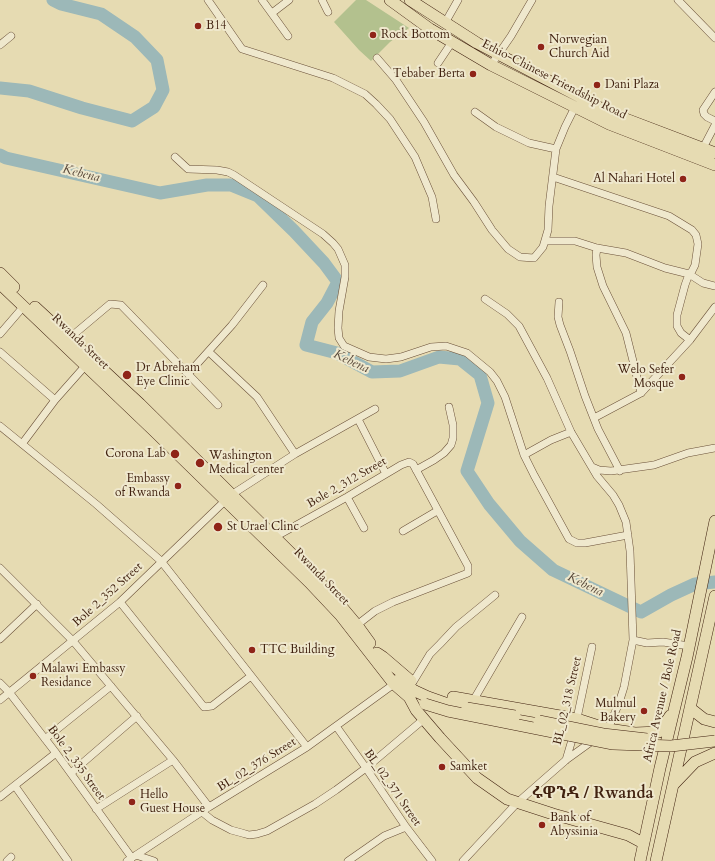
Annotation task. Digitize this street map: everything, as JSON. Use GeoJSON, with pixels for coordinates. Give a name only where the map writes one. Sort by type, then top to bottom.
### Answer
{"type":"FeatureCollection","features":[{"type":"Feature","properties":{"kind":"main road","name":"Ethio-Chinese Friendship Road"},"geometry":{"type":"LineString","coordinates":[[390,0],[430,29],[452,42],[491,64],[609,124],[715,165]]}},
{"type":"Feature","properties":{"kind":"main road","name":"Ethio-Chinese Friendship Road"},"geometry":{"type":"LineString","coordinates":[[412,1],[445,23],[498,54],[610,113],[715,153]]}},
{"type":"Feature","properties":{"kind":"main road","name":"Rwanda Street"},"geometry":{"type":"LineString","coordinates":[[0,273],[66,341],[86,365],[228,498],[275,537],[336,600],[357,625],[379,658],[383,657],[413,682],[423,688],[438,693],[576,720],[608,729],[635,733],[659,732],[674,711]]}},
{"type":"Feature","properties":{"kind":"main road","name":"Rwanda Street"},"geometry":{"type":"LineString","coordinates":[[0,284],[140,404],[324,597],[341,616],[394,684],[409,697],[416,710],[477,778],[508,799],[517,803],[628,835],[643,843]]}},
{"type":"Feature","properties":{"kind":"main road","name":"Africa Avenue / Bole Road"},"geometry":{"type":"LineString","coordinates":[[640,861],[687,657],[700,589],[714,534],[715,521]]}},
{"type":"Feature","properties":{"kind":"main road"},"geometry":{"type":"LineString","coordinates":[[656,861],[690,708],[709,637],[715,596]]}},
{"type":"Feature","properties":{"kind":"main road"},"geometry":{"type":"LineString","coordinates":[[379,658],[399,681],[428,697],[452,704],[603,734],[636,738],[672,739],[715,733]]}},
{"type":"Feature","properties":{"kind":"main road"},"geometry":{"type":"LineString","coordinates":[[409,697],[448,711],[614,744],[671,746],[715,741]]}},
{"type":"Feature","properties":{"kind":"main road"},"geometry":{"type":"LineString","coordinates":[[690,708],[704,719],[715,722]]}},
{"type":"Feature","properties":{"kind":"main road"},"geometry":{"type":"LineString","coordinates":[[672,786],[695,762],[715,753]]}},
{"type":"Feature","properties":{"kind":"street"},"geometry":{"type":"LineString","coordinates":[[208,0],[242,49],[333,78],[365,94],[376,104],[400,133],[415,157],[432,197],[436,219]]}},
{"type":"Feature","properties":{"kind":"street"},"geometry":{"type":"LineString","coordinates":[[262,0],[288,36]]}},
{"type":"Feature","properties":{"kind":"street"},"geometry":{"type":"LineString","coordinates":[[272,13],[289,0]]}},
{"type":"Feature","properties":{"kind":"street"},"geometry":{"type":"LineString","coordinates":[[322,0],[328,12]]}},
{"type":"Feature","properties":{"kind":"street"},"geometry":{"type":"LineString","coordinates":[[445,23],[458,0]]}},
{"type":"Feature","properties":{"kind":"street"},"geometry":{"type":"LineString","coordinates":[[491,64],[511,36],[532,0]]}},
{"type":"Feature","properties":{"kind":"street"},"geometry":{"type":"LineString","coordinates":[[678,0],[715,38]]}},
{"type":"Feature","properties":{"kind":"street"},"geometry":{"type":"LineString","coordinates":[[0,44],[11,36]]}},
{"type":"Feature","properties":{"kind":"street"},"geometry":{"type":"LineString","coordinates":[[438,63],[452,42]]}},
{"type":"Feature","properties":{"kind":"street"},"geometry":{"type":"LineString","coordinates":[[377,58],[396,80],[424,122],[454,175],[492,230],[508,249],[520,257],[534,258],[545,241],[548,230],[549,206],[556,149],[564,127],[575,106]]}},
{"type":"Feature","properties":{"kind":"street"},"geometry":{"type":"LineString","coordinates":[[715,92],[703,110],[706,117],[715,121]]}},
{"type":"Feature","properties":{"kind":"street"},"geometry":{"type":"LineString","coordinates":[[474,112],[496,127],[529,143],[556,149]]}},
{"type":"Feature","properties":{"kind":"street"},"geometry":{"type":"LineString","coordinates":[[703,148],[715,125]]}},
{"type":"Feature","properties":{"kind":"street"},"geometry":{"type":"LineString","coordinates":[[175,157],[188,169],[217,170],[234,175],[324,234],[333,243],[338,249],[345,265],[345,277],[338,328],[339,338],[344,346],[369,357],[386,359],[402,357],[431,347],[446,346],[467,353],[490,372],[497,381],[505,397],[524,455],[569,539],[577,543],[585,543],[628,534]]}},
{"type":"Feature","properties":{"kind":"street"},"geometry":{"type":"LineString","coordinates":[[553,176],[669,216],[692,230],[696,235],[698,244],[695,265],[689,274],[677,315],[677,326],[681,333],[690,340]]}},
{"type":"Feature","properties":{"kind":"street"},"geometry":{"type":"LineString","coordinates":[[545,241],[575,241],[597,248],[626,253],[665,268],[689,274],[703,283],[715,286]]}},
{"type":"Feature","properties":{"kind":"street"},"geometry":{"type":"LineString","coordinates":[[597,248],[597,267],[604,286],[626,333],[641,393]]}},
{"type":"Feature","properties":{"kind":"street"},"geometry":{"type":"LineString","coordinates":[[188,374],[210,352],[263,285]]}},
{"type":"Feature","properties":{"kind":"street"},"geometry":{"type":"LineString","coordinates":[[463,861],[517,803],[566,760],[608,729],[624,687],[633,640],[630,551],[626,522],[619,505],[613,495],[597,476],[571,432],[547,378],[519,326],[507,314],[485,299]]}},
{"type":"Feature","properties":{"kind":"street"},"geometry":{"type":"LineString","coordinates":[[559,302],[560,325],[585,396],[609,453],[620,471]]}},
{"type":"Feature","properties":{"kind":"street"},"geometry":{"type":"LineString","coordinates":[[66,341],[110,304],[122,305],[218,405]]}},
{"type":"Feature","properties":{"kind":"street"},"geometry":{"type":"LineString","coordinates":[[0,334],[24,306]]}},
{"type":"Feature","properties":{"kind":"street"},"geometry":{"type":"LineString","coordinates":[[594,418],[641,393],[690,340],[715,307]]}},
{"type":"Feature","properties":{"kind":"street"},"geometry":{"type":"LineString","coordinates":[[0,352],[55,400]]}},
{"type":"Feature","properties":{"kind":"street"},"geometry":{"type":"LineString","coordinates":[[210,352],[257,397],[295,454]]}},
{"type":"Feature","properties":{"kind":"street"},"geometry":{"type":"LineString","coordinates":[[22,444],[55,400],[86,365]]}},
{"type":"Feature","properties":{"kind":"street"},"geometry":{"type":"LineString","coordinates":[[357,625],[375,612],[398,600],[468,573],[468,566],[416,470],[434,460],[451,445],[453,425],[449,407]]}},
{"type":"Feature","properties":{"kind":"street","name":"Bole 2_352 Street"},"geometry":{"type":"LineString","coordinates":[[0,700],[120,602],[228,498],[295,454],[375,409]]}},
{"type":"Feature","properties":{"kind":"street"},"geometry":{"type":"LineString","coordinates":[[358,419],[386,474]]}},
{"type":"Feature","properties":{"kind":"street"},"geometry":{"type":"LineString","coordinates":[[0,426],[96,504],[161,561],[307,747]]}},
{"type":"Feature","properties":{"kind":"street"},"geometry":{"type":"LineString","coordinates":[[524,455],[551,440],[571,432]]}},
{"type":"Feature","properties":{"kind":"street"},"geometry":{"type":"LineString","coordinates":[[592,467],[605,471],[620,471],[654,466],[688,453],[715,448]]}},
{"type":"Feature","properties":{"kind":"street","name":"Bole 2_312 Street"},"geometry":{"type":"LineString","coordinates":[[275,537],[401,465],[409,462],[416,470]]}},
{"type":"Feature","properties":{"kind":"street"},"geometry":{"type":"LineString","coordinates":[[347,497],[364,528]]}},
{"type":"Feature","properties":{"kind":"street"},"geometry":{"type":"LineString","coordinates":[[402,531],[437,511]]}},
{"type":"Feature","properties":{"kind":"street"},"geometry":{"type":"LineString","coordinates":[[0,568],[74,641],[173,760],[209,807]]}},
{"type":"Feature","properties":{"kind":"street"},"geometry":{"type":"LineString","coordinates":[[413,682],[430,654],[456,627],[495,595]]}},
{"type":"Feature","properties":{"kind":"street"},"geometry":{"type":"LineString","coordinates":[[120,602],[204,707],[212,706],[252,676]]}},
{"type":"Feature","properties":{"kind":"street"},"geometry":{"type":"LineString","coordinates":[[0,639],[37,604]]}},
{"type":"Feature","properties":{"kind":"street"},"geometry":{"type":"LineString","coordinates":[[473,701],[522,617]]}},
{"type":"Feature","properties":{"kind":"street"},"geometry":{"type":"LineString","coordinates":[[633,640],[647,643],[663,642],[689,646]]}},
{"type":"Feature","properties":{"kind":"street","name":"BL_02_318 Street"},"geometry":{"type":"LineString","coordinates":[[566,760],[574,734],[592,647]]}},
{"type":"Feature","properties":{"kind":"street","name":"Bole 2_335 Street"},"geometry":{"type":"LineString","coordinates":[[0,683],[9,692],[56,753],[132,858]]}},
{"type":"Feature","properties":{"kind":"street","name":"BL_02_376 Street"},"geometry":{"type":"LineString","coordinates":[[132,858],[209,807],[307,747],[394,684]]}},
{"type":"Feature","properties":{"kind":"street"},"geometry":{"type":"LineString","coordinates":[[45,739],[110,686]]}},
{"type":"Feature","properties":{"kind":"street"},"geometry":{"type":"LineString","coordinates":[[70,773],[137,716]]}},
{"type":"Feature","properties":{"kind":"street"},"geometry":{"type":"LineString","coordinates":[[202,812],[212,820],[231,830],[249,835],[267,831],[315,804],[366,768],[424,719]]}},
{"type":"Feature","properties":{"kind":"street","name":"BL_02_371 Street"},"geometry":{"type":"LineString","coordinates":[[336,726],[406,827],[432,861]]}},
{"type":"Feature","properties":{"kind":"street"},"geometry":{"type":"LineString","coordinates":[[0,797],[56,753]]}},
{"type":"Feature","properties":{"kind":"street"},"geometry":{"type":"LineString","coordinates":[[96,809],[173,760]]}},
{"type":"Feature","properties":{"kind":"street"},"geometry":{"type":"LineString","coordinates":[[15,786],[68,861]]}},
{"type":"Feature","properties":{"kind":"street"},"geometry":{"type":"LineString","coordinates":[[348,861],[384,836],[406,827]]}},
{"type":"Feature","properties":{"kind":"street"},"geometry":{"type":"LineString","coordinates":[[132,858],[154,861]]}},
{"type":"Feature","properties":{"kind":"green space","name":"Rock Bottom"},"geometry":{"type":"Polygon","coordinates":[[[356,0],[366,0],[409,28],[390,42],[371,61],[334,22],[356,0]]]}},
{"type":"Feature","properties":{"kind":"waterway","name":"Kebena"},"geometry":{"type":"LineString","coordinates":[[0,88],[29,91],[82,108],[132,121],[154,107],[163,90],[157,60],[135,37],[101,14],[61,4],[53,0]]}},
{"type":"Feature","properties":{"kind":"waterway","name":"Kebena"},"geometry":{"type":"LineString","coordinates":[[0,155],[6,158],[160,193],[207,185],[231,185],[258,196],[324,263],[338,282],[327,303],[312,322],[306,345],[337,353],[372,372],[400,371],[439,357],[460,359],[480,375],[488,403],[467,471],[489,504],[520,541],[553,570],[641,612],[671,595],[695,584],[715,582]]}},
{"type":"Feature","properties":{"kind":"place","name":"B14"},"geometry":{"type":"Point","coordinates":[198,26]}},
{"type":"Feature","properties":{"kind":"place","name":"Rock Bottom"},"geometry":{"type":"Point","coordinates":[373,35]}},
{"type":"Feature","properties":{"kind":"place","name":"Norwegian Church Aid"},"geometry":{"type":"Point","coordinates":[541,47]}},
{"type":"Feature","properties":{"kind":"place","name":"Tebaber Berta"},"geometry":{"type":"Point","coordinates":[473,74]}},
{"type":"Feature","properties":{"kind":"place","name":"Dani Plaza"},"geometry":{"type":"Point","coordinates":[597,85]}},
{"type":"Feature","properties":{"kind":"place","name":"Al Nahari Hotel"},"geometry":{"type":"Point","coordinates":[683,179]}},
{"type":"Feature","properties":{"kind":"place","name":"Dr Abreham Eye Clinic"},"geometry":{"type":"Point","coordinates":[127,375]}},
{"type":"Feature","properties":{"kind":"place","name":"Welo Sefer Mosque"},"geometry":{"type":"Point","coordinates":[682,377]}},
{"type":"Feature","properties":{"kind":"place","name":"Corona Lab"},"geometry":{"type":"Point","coordinates":[175,454]}},
{"type":"Feature","properties":{"kind":"place","name":"Washington Medical center"},"geometry":{"type":"Point","coordinates":[200,463]}},
{"type":"Feature","properties":{"kind":"place","name":"Embassy of Rwanda"},"geometry":{"type":"Point","coordinates":[178,486]}},
{"type":"Feature","properties":{"kind":"place","name":"St Urael Clinc"},"geometry":{"type":"Point","coordinates":[218,527]}},
{"type":"Feature","properties":{"kind":"place","name":"TTC Building"},"geometry":{"type":"Point","coordinates":[252,650]}},
{"type":"Feature","properties":{"kind":"place","name":"Malawi Embassy Residance"},"geometry":{"type":"Point","coordinates":[33,676]}},
{"type":"Feature","properties":{"kind":"place","name":"Mulmul Bakery"},"geometry":{"type":"Point","coordinates":[644,711]}},
{"type":"Feature","properties":{"kind":"place","name":"Samket"},"geometry":{"type":"Point","coordinates":[442,767]}},
{"type":"Feature","properties":{"kind":"place","name":"Hello Guest House"},"geometry":{"type":"Point","coordinates":[132,802]}},
{"type":"Feature","properties":{"kind":"place","name":"Bank of Abyssinia"},"geometry":{"type":"Point","coordinates":[542,825]}},
{"type":"Feature","properties":{"kind":"district","name":"ሩዋንዳ / Rwanda"},"geometry":{"type":"Point","coordinates":[593,794]}}]}
